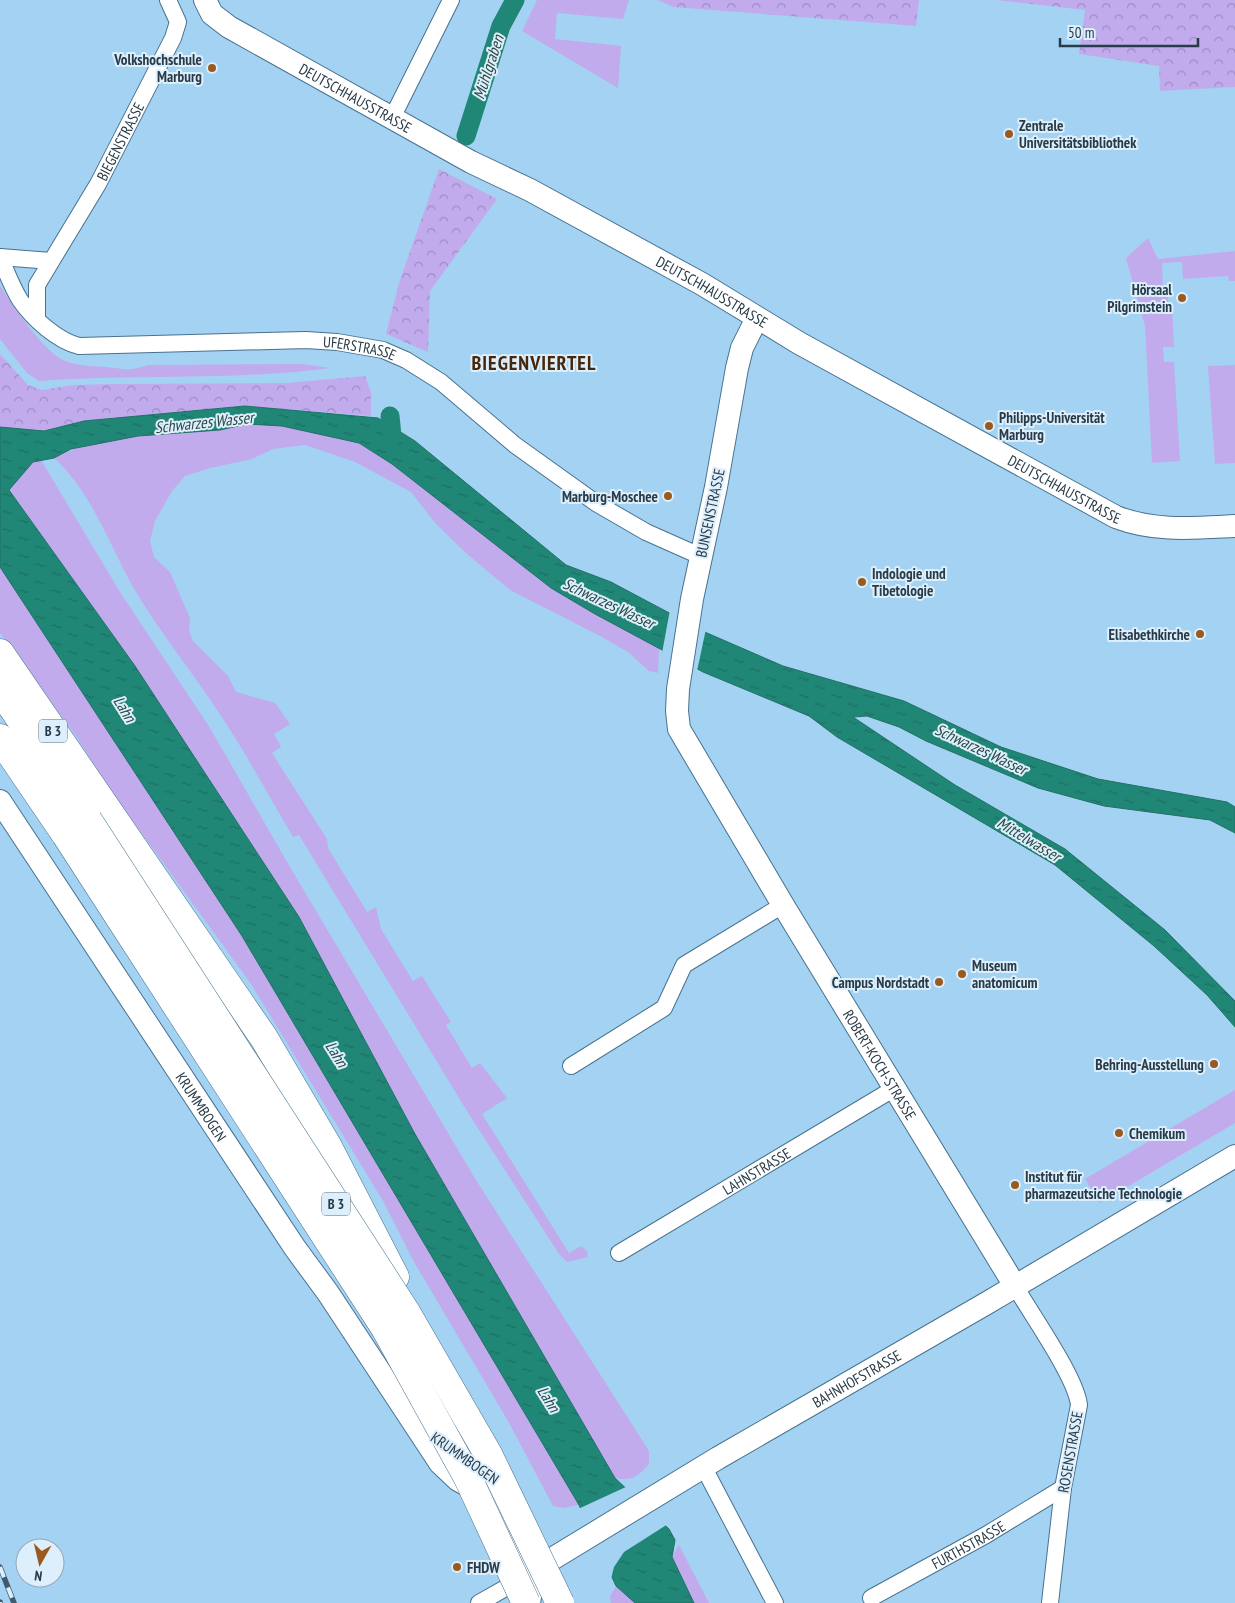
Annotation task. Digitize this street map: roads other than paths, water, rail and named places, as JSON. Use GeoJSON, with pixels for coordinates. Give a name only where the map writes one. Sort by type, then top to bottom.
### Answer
{"type":"FeatureCollection","features":[{"type":"Feature","properties":{"kind":"highway","name":"B 3"},"geometry":{"type":"LineString","coordinates":[[0,654],[87,821],[384,1328],[468,1478],[527,1603]]}},
{"type":"Feature","properties":{"kind":"highway","name":"B 3"},"geometry":{"type":"LineString","coordinates":[[0,689],[406,1312],[488,1454],[560,1603]]}},
{"type":"Feature","properties":{"kind":"highway","name":"B 3"},"geometry":{"type":"LineString","coordinates":[[0,738],[87,821],[228,983],[288,1077],[327,1145],[392,1273],[487,1470]]}},
{"type":"Feature","properties":{"kind":"main road","name":"DEUTSCHHAUSSTRASSE"},"geometry":{"type":"LineString","coordinates":[[205,1],[212,14],[229,27],[392,118],[702,284],[757,318],[1116,517],[1132,523],[1154,527],[1182,529],[1235,526]]}},
{"type":"Feature","properties":{"kind":"main road","name":"BUNSENSTRASSE"},"geometry":{"type":"LineString","coordinates":[[676,711],[680,670],[692,600],[737,368],[742,348],[757,318]]}},
{"type":"Feature","properties":{"kind":"main road","name":"ROBERT-KOCH-STRASSE"},"geometry":{"type":"LineString","coordinates":[[676,711],[680,730],[782,905],[1015,1286]]}},
{"type":"Feature","properties":{"kind":"main road","name":"KRUMMBOGEN"},"geometry":{"type":"LineString","coordinates":[[0,800],[294,1248],[328,1293],[440,1464],[458,1480],[484,1494],[495,1506],[530,1573]]}},
{"type":"Feature","properties":{"kind":"main road","name":"BAHNHOFSTRASSE"},"geometry":{"type":"LineString","coordinates":[[530,1573],[1235,1156]]}},
{"type":"Feature","properties":{"kind":"main road","name":"KRUMMBOGEN"},"geometry":{"type":"LineString","coordinates":[[404,1411],[434,1438],[487,1470],[505,1486],[557,1558],[573,1603]]}},
{"type":"Feature","properties":{"kind":"main road"},"geometry":{"type":"LineString","coordinates":[[527,1603],[532,1584],[530,1573]]}},
{"type":"Feature","properties":{"kind":"street","name":"BIEGENSTRASSE"},"geometry":{"type":"LineString","coordinates":[[37,319],[37,285],[102,176],[178,27],[176,17],[168,0]]}},
{"type":"Feature","properties":{"kind":"street"},"geometry":{"type":"LineString","coordinates":[[392,118],[451,0]]}},
{"type":"Feature","properties":{"kind":"street"},"geometry":{"type":"LineString","coordinates":[[0,257],[51,260]]}},
{"type":"Feature","properties":{"kind":"street","name":"UFERSTRASSE"},"geometry":{"type":"LineString","coordinates":[[0,257],[20,300],[37,319],[65,341],[79,346],[306,340],[337,342],[383,350],[406,360],[441,382],[515,445],[596,503],[646,532],[700,556]]}},
{"type":"Feature","properties":{"kind":"street"},"geometry":{"type":"LineString","coordinates":[[571,1066],[664,1008],[684,965],[782,905]]}},
{"type":"Feature","properties":{"kind":"street","name":"LAHNSTRASSE"},"geometry":{"type":"LineString","coordinates":[[619,1253],[895,1088]]}},
{"type":"Feature","properties":{"kind":"street","name":"ROSENSTRASSE"},"geometry":{"type":"LineString","coordinates":[[1015,1286],[1078,1396],[1078,1415],[1063,1488],[1050,1603]]}},
{"type":"Feature","properties":{"kind":"street"},"geometry":{"type":"LineString","coordinates":[[698,1472],[775,1603]]}},
{"type":"Feature","properties":{"kind":"street","name":"FURTHSTRASSE"},"geometry":{"type":"LineString","coordinates":[[871,1598],[986,1535],[1063,1488]]}},
{"type":"Feature","properties":{"kind":"street","name":"BAHNHOFSTRASSE"},"geometry":{"type":"LineString","coordinates":[[479,1603],[530,1573]]}},
{"type":"Feature","properties":{"kind":"water"},"geometry":{"type":"Polygon","coordinates":[[[245,406],[378,418],[415,441],[566,565],[611,582],[707,633],[783,666],[904,701],[1001,747],[1098,779],[1227,802],[1235,807],[1235,833],[1210,820],[1104,806],[1038,788],[926,741],[899,727],[867,716],[853,717],[955,785],[1065,849],[1165,930],[1235,1001],[1235,1027],[1207,995],[1154,946],[1055,865],[837,737],[809,716],[703,672],[551,588],[392,464],[359,443],[282,426],[247,424],[220,430],[138,436],[71,449],[54,458],[33,462],[9,490],[135,666],[299,917],[415,1134],[615,1478],[669,1529],[675,1540],[672,1557],[694,1603],[635,1603],[616,1586],[579,1505],[242,936],[0,567],[0,427],[44,431],[84,421],[245,406]]]}},
{"type":"Feature","properties":{"kind":"waterway","name":"Mühlgraben"},"geometry":{"type":"LineString","coordinates":[[466,136],[501,26],[515,0]]}},
{"type":"Feature","properties":{"kind":"waterway","name":"Mühlgraben"},"geometry":{"type":"LineString","coordinates":[[390,416],[392,436]]}},
{"type":"Feature","properties":{"kind":"railway"},"geometry":{"type":"LineString","coordinates":[[0,1567],[14,1603]]}},
{"type":"Feature","properties":{"kind":"place","name":"Volkshochschule Marburg"},"geometry":{"type":"Point","coordinates":[212,68]}},
{"type":"Feature","properties":{"kind":"place","name":"Zentrale Universitätsbibliothek"},"geometry":{"type":"Point","coordinates":[1009,134]}},
{"type":"Feature","properties":{"kind":"place","name":"Hörsaal Pilgrimstein"},"geometry":{"type":"Point","coordinates":[1182,298]}},
{"type":"Feature","properties":{"kind":"place","name":"Philipps-Universität Marburg"},"geometry":{"type":"Point","coordinates":[989,426]}},
{"type":"Feature","properties":{"kind":"place","name":"Marburg-Moschee"},"geometry":{"type":"Point","coordinates":[668,496]}},
{"type":"Feature","properties":{"kind":"place","name":"Indologie und Tibetologie"},"geometry":{"type":"Point","coordinates":[862,582]}},
{"type":"Feature","properties":{"kind":"place","name":"Elisabethkirche"},"geometry":{"type":"Point","coordinates":[1200,634]}},
{"type":"Feature","properties":{"kind":"place","name":"Museum anatomicum"},"geometry":{"type":"Point","coordinates":[962,974]}},
{"type":"Feature","properties":{"kind":"place","name":"Campus Nordstadt"},"geometry":{"type":"Point","coordinates":[939,982]}},
{"type":"Feature","properties":{"kind":"place","name":"Behring-Ausstellung"},"geometry":{"type":"Point","coordinates":[1214,1064]}},
{"type":"Feature","properties":{"kind":"place","name":"Chemikum"},"geometry":{"type":"Point","coordinates":[1119,1133]}},
{"type":"Feature","properties":{"kind":"place","name":"Institut für pharmazeutsiche Technologie"},"geometry":{"type":"Point","coordinates":[1015,1185]}},
{"type":"Feature","properties":{"kind":"place","name":"FHDW"},"geometry":{"type":"Point","coordinates":[457,1567]}},
{"type":"Feature","properties":{"kind":"district","name":"BIEGENVIERTEL"},"geometry":{"type":"Point","coordinates":[534,363]}},
{"type":"Feature","properties":{"kind":"water label","name":"Schwarzes Wasser"},"geometry":{"type":"Point","coordinates":[204,422]}},
{"type":"Feature","properties":{"kind":"water label","name":"Schwarzes Wasser"},"geometry":{"type":"Point","coordinates":[609,603]}},
{"type":"Feature","properties":{"kind":"water label","name":"Lahn"},"geometry":{"type":"Point","coordinates":[125,709]}},
{"type":"Feature","properties":{"kind":"water label","name":"Schwarzes Wasser"},"geometry":{"type":"Point","coordinates":[981,749]}},
{"type":"Feature","properties":{"kind":"water label","name":"Mittelwasser"},"geometry":{"type":"Point","coordinates":[1029,839]}},
{"type":"Feature","properties":{"kind":"water label","name":"Lahn"},"geometry":{"type":"Point","coordinates":[337,1054]}},
{"type":"Feature","properties":{"kind":"water label","name":"Lahn"},"geometry":{"type":"Point","coordinates":[549,1399]}}]}
